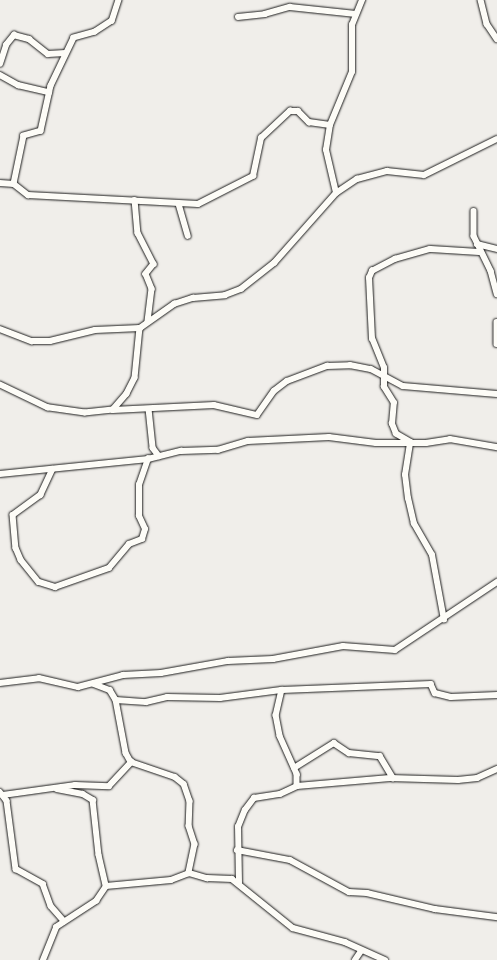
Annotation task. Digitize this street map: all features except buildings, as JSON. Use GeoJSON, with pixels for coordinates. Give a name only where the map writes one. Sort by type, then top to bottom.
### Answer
{"type":"FeatureCollection","features":[{"type":"Feature","properties":{"kind":"street"},"geometry":{"type":"LineString","coordinates":[[14,184],[24,136],[40,130],[49,92],[65,52],[77,35],[95,32],[112,20],[119,0]]}},
{"type":"Feature","properties":{"kind":"street"},"geometry":{"type":"LineString","coordinates":[[336,193],[326,150],[330,124],[352,72],[352,25],[362,0]]}},
{"type":"Feature","properties":{"kind":"street"},"geometry":{"type":"LineString","coordinates":[[481,0],[486,24],[497,39]]}},
{"type":"Feature","properties":{"kind":"street"},"geometry":{"type":"LineString","coordinates":[[238,17],[266,14],[290,7],[356,14]]}},
{"type":"Feature","properties":{"kind":"street"},"geometry":{"type":"LineString","coordinates":[[0,64],[6,45],[14,35],[28,39],[48,54],[65,52]]}},
{"type":"Feature","properties":{"kind":"street"},"geometry":{"type":"LineString","coordinates":[[0,76],[18,85],[49,92]]}},
{"type":"Feature","properties":{"kind":"street"},"geometry":{"type":"LineString","coordinates":[[1,184],[14,184],[33,197],[135,200],[179,204],[205,202],[249,181],[257,168],[260,138],[290,111],[298,111],[309,122],[330,124]]}},
{"type":"Feature","properties":{"kind":"street"},"geometry":{"type":"LineString","coordinates":[[0,329],[32,341],[50,341],[95,330],[140,328],[174,304],[193,298],[225,295],[241,289],[274,263],[336,193],[374,172],[424,175],[432,173],[497,139]]}},
{"type":"Feature","properties":{"kind":"street"},"geometry":{"type":"LineString","coordinates":[[135,200],[138,233],[154,264],[146,274],[152,290],[148,322]]}},
{"type":"Feature","properties":{"kind":"street"},"geometry":{"type":"LineString","coordinates":[[179,204],[188,236]]}},
{"type":"Feature","properties":{"kind":"street"},"geometry":{"type":"LineString","coordinates":[[474,212],[473,229],[477,244],[491,271],[497,294]]}},
{"type":"Feature","properties":{"kind":"street"},"geometry":{"type":"LineString","coordinates":[[477,244],[497,249]]}},
{"type":"Feature","properties":{"kind":"street"},"geometry":{"type":"LineString","coordinates":[[410,442],[396,434],[392,424],[394,404],[384,387],[384,376],[372,337],[370,272],[402,256],[430,249],[480,252]]}},
{"type":"Feature","properties":{"kind":"street"},"geometry":{"type":"LineString","coordinates":[[497,322],[497,344]]}},
{"type":"Feature","properties":{"kind":"street"},"geometry":{"type":"LineString","coordinates":[[113,410],[127,394],[135,378],[140,328]]}},
{"type":"Feature","properties":{"kind":"street"},"geometry":{"type":"LineString","coordinates":[[0,385],[48,408],[85,413],[217,405],[257,415],[274,391],[299,375],[327,366],[362,366],[410,387],[497,394]]}},
{"type":"Feature","properties":{"kind":"street"},"geometry":{"type":"LineString","coordinates":[[149,409],[152,442],[159,456]]}},
{"type":"Feature","properties":{"kind":"street"},"geometry":{"type":"LineString","coordinates":[[0,474],[148,458],[184,450],[218,450],[248,441],[329,437],[376,444],[410,442],[426,444],[453,439],[497,447]]}},
{"type":"Feature","properties":{"kind":"street"},"geometry":{"type":"LineString","coordinates":[[410,442],[406,475],[408,499],[414,524],[432,555],[444,620]]}},
{"type":"Feature","properties":{"kind":"street"},"geometry":{"type":"LineString","coordinates":[[53,469],[41,495],[13,515],[16,548],[21,560],[39,582],[55,587],[109,568],[128,544],[142,539],[145,528],[139,516],[139,485],[148,458]]}},
{"type":"Feature","properties":{"kind":"street"},"geometry":{"type":"LineString","coordinates":[[0,683],[31,678],[58,681],[74,687],[94,684],[123,675],[161,674],[228,661],[273,659],[333,648],[387,651],[402,647],[497,582]]}},
{"type":"Feature","properties":{"kind":"street"},"geometry":{"type":"LineString","coordinates":[[94,684],[110,690],[116,700],[126,753],[131,762],[175,777],[184,784],[190,800],[189,826],[195,844],[189,873]]}},
{"type":"Feature","properties":{"kind":"street"},"geometry":{"type":"LineString","coordinates":[[116,700],[125,703],[167,697],[220,698],[282,690],[431,684],[435,693],[451,697],[497,695]]}},
{"type":"Feature","properties":{"kind":"street"},"geometry":{"type":"LineString","coordinates":[[282,690],[276,715],[280,736],[294,768],[298,786]]}},
{"type":"Feature","properties":{"kind":"street"},"geometry":{"type":"LineString","coordinates":[[294,768],[334,744],[349,754],[380,756],[393,778]]}},
{"type":"Feature","properties":{"kind":"street"},"geometry":{"type":"LineString","coordinates":[[64,921],[51,906],[43,884],[16,869],[2,794],[52,788],[109,786],[131,762]]}},
{"type":"Feature","properties":{"kind":"street"},"geometry":{"type":"LineString","coordinates":[[239,883],[237,850],[239,822],[252,799],[280,794],[298,786],[393,778],[458,780],[477,778],[497,769]]}},
{"type":"Feature","properties":{"kind":"street"},"geometry":{"type":"LineString","coordinates":[[43,960],[56,927],[96,901],[106,886],[99,855],[93,800],[83,794],[52,788]]}},
{"type":"Feature","properties":{"kind":"street"},"geometry":{"type":"LineString","coordinates":[[237,850],[290,860],[349,892],[368,893],[434,909],[497,917]]}},
{"type":"Feature","properties":{"kind":"street"},"geometry":{"type":"LineString","coordinates":[[106,886],[171,880],[189,873],[239,883],[293,928],[345,942],[361,951],[385,960]]}},
{"type":"Feature","properties":{"kind":"street"},"geometry":{"type":"LineString","coordinates":[[355,960],[361,951]]}}]}
